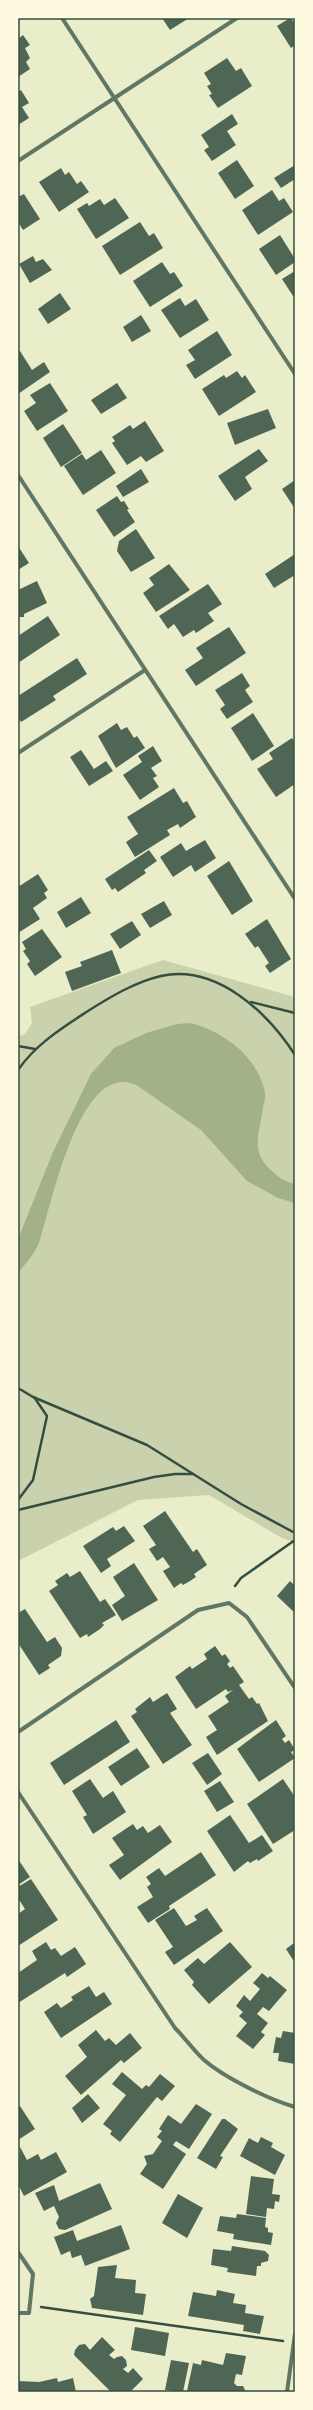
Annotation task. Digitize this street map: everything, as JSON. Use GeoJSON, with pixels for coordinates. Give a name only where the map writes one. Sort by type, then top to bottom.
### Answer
{"type":"FeatureCollection","features":[{"type":"Feature","properties":{"kind":"street"},"geometry":{"type":"LineString","coordinates":[[62,18],[295,374]]}},
{"type":"Feature","properties":{"kind":"street"},"geometry":{"type":"LineString","coordinates":[[18,161],[237,18]]}},
{"type":"Feature","properties":{"kind":"street"},"geometry":{"type":"LineString","coordinates":[[18,475],[295,899]]}},
{"type":"Feature","properties":{"kind":"street"},"geometry":{"type":"LineString","coordinates":[[18,753],[145,670]]}},
{"type":"Feature","properties":{"kind":"street"},"geometry":{"type":"LineString","coordinates":[[18,1732],[198,1610],[229,1603],[247,1617],[295,1688]]}},
{"type":"Feature","properties":{"kind":"street"},"geometry":{"type":"LineString","coordinates":[[18,1792],[175,2028],[204,2060],[246,2086],[278,2102],[295,2107]]}},
{"type":"Feature","properties":{"kind":"street"},"geometry":{"type":"LineString","coordinates":[[18,2252],[33,2274],[29,2313],[18,2313]]}},
{"type":"Feature","properties":{"kind":"street"},"geometry":{"type":"LineString","coordinates":[[287,2392],[295,2334]]}},
{"type":"Feature","properties":{"kind":"street"},"geometry":{"type":"LineString","coordinates":[[289,2378],[295,2378]]}},
{"type":"Feature","properties":{"kind":"path"},"geometry":{"type":"LineString","coordinates":[[18,1070],[35,1049],[58,1030],[133,985],[162,976],[185,975],[208,980],[232,990],[250,1002],[283,1036],[295,1055]]}},
{"type":"Feature","properties":{"kind":"path"},"geometry":{"type":"LineString","coordinates":[[250,1002],[295,1013]]}},
{"type":"Feature","properties":{"kind":"path"},"geometry":{"type":"LineString","coordinates":[[18,1046],[35,1049]]}},
{"type":"Feature","properties":{"kind":"path"},"geometry":{"type":"LineString","coordinates":[[18,1388],[33,1397],[147,1445],[241,1504],[295,1533]]}},
{"type":"Feature","properties":{"kind":"path"},"geometry":{"type":"LineString","coordinates":[[18,1500],[33,1480],[47,1416],[33,1397]]}},
{"type":"Feature","properties":{"kind":"path"},"geometry":{"type":"LineString","coordinates":[[18,1510],[154,1477],[175,1474],[193,1474]]}},
{"type":"Feature","properties":{"kind":"path"},"geometry":{"type":"LineString","coordinates":[[235,1586],[241,1578],[292,1544],[295,1540]]}},
{"type":"Feature","properties":{"kind":"path"},"geometry":{"type":"LineString","coordinates":[[30,2305],[294,2342]]}},
{"type":"Feature","properties":{"kind":"shaded area"},"geometry":{"type":"Polygon","coordinates":[[[163,960],[295,997],[295,1543],[280,1537],[209,1495],[138,1500],[18,1561],[18,1037],[25,1034],[32,1023],[30,1007],[163,960]]]}},
{"type":"Feature","properties":{"kind":"shaded area"},"geometry":{"type":"Polygon","coordinates":[[[191,1023],[203,1027],[227,1039],[247,1057],[255,1067],[265,1092],[265,1100],[258,1134],[258,1149],[260,1157],[265,1164],[280,1178],[295,1184],[295,1203],[278,1198],[247,1181],[201,1130],[138,1086],[118,1082],[100,1093],[84,1113],[71,1140],[60,1170],[39,1243],[18,1273],[18,1239],[53,1152],[91,1074],[114,1048],[146,1033],[177,1024],[191,1023]]]}},
{"type":"Feature","properties":{"kind":"building"},"geometry":{"type":"Polygon","coordinates":[[[162,18],[189,18],[170,30],[162,18]]]}},
{"type":"Feature","properties":{"kind":"building"},"geometry":{"type":"Polygon","coordinates":[[[290,18],[295,23],[295,45],[291,48],[277,26],[290,18]]]}},
{"type":"Feature","properties":{"kind":"building"},"geometry":{"type":"Polygon","coordinates":[[[23,35],[30,45],[25,48],[30,58],[26,62],[30,69],[18,77],[18,39],[23,35]]]}},
{"type":"Feature","properties":{"kind":"building"},"geometry":{"type":"Polygon","coordinates":[[[227,58],[236,71],[241,68],[252,86],[218,108],[209,95],[212,94],[207,86],[211,84],[204,73],[227,58]]]}},
{"type":"Feature","properties":{"kind":"building"},"geometry":{"type":"Polygon","coordinates":[[[21,90],[29,103],[22,107],[29,118],[18,125],[18,92],[21,90]]]}},
{"type":"Feature","properties":{"kind":"building"},"geometry":{"type":"Polygon","coordinates":[[[232,114],[238,124],[227,131],[236,145],[212,161],[204,150],[209,147],[201,135],[232,114]]]}},
{"type":"Feature","properties":{"kind":"building"},"geometry":{"type":"Polygon","coordinates":[[[237,160],[254,186],[235,199],[218,173],[237,160]]]}},
{"type":"Feature","properties":{"kind":"building"},"geometry":{"type":"Polygon","coordinates":[[[295,165],[295,179],[281,188],[274,178],[295,165]]]}},
{"type":"Feature","properties":{"kind":"building"},"geometry":{"type":"Polygon","coordinates":[[[61,168],[65,175],[69,172],[77,184],[81,181],[89,192],[59,212],[39,182],[61,168]]]}},
{"type":"Feature","properties":{"kind":"building"},"geometry":{"type":"Polygon","coordinates":[[[272,190],[279,201],[284,198],[293,212],[258,235],[242,210],[272,190]]]}},
{"type":"Feature","properties":{"kind":"building"},"geometry":{"type":"Polygon","coordinates":[[[24,194],[40,219],[23,230],[18,222],[18,197],[24,194]]]}},
{"type":"Feature","properties":{"kind":"building"},"geometry":{"type":"Polygon","coordinates":[[[115,198],[129,218],[96,239],[77,209],[87,203],[89,206],[100,199],[104,205],[115,198]]]}},
{"type":"Feature","properties":{"kind":"building"},"geometry":{"type":"Polygon","coordinates":[[[140,222],[149,236],[154,233],[163,248],[120,275],[102,246],[140,222]]]}},
{"type":"Feature","properties":{"kind":"building"},"geometry":{"type":"Polygon","coordinates":[[[280,235],[295,259],[295,262],[276,275],[259,249],[280,235]]]}},
{"type":"Feature","properties":{"kind":"building"},"geometry":{"type":"Polygon","coordinates":[[[33,256],[36,262],[43,259],[52,270],[30,283],[19,264],[33,256]]]}},
{"type":"Feature","properties":{"kind":"building"},"geometry":{"type":"Polygon","coordinates":[[[162,262],[170,274],[174,272],[183,286],[150,307],[133,281],[162,262]]]}},
{"type":"Feature","properties":{"kind":"building"},"geometry":{"type":"Polygon","coordinates":[[[295,271],[295,299],[282,279],[295,271]]]}},
{"type":"Feature","properties":{"kind":"building"},"geometry":{"type":"Polygon","coordinates":[[[60,293],[71,309],[48,324],[38,309],[60,293]]]}},
{"type":"Feature","properties":{"kind":"building"},"geometry":{"type":"Polygon","coordinates":[[[180,298],[185,306],[196,299],[209,320],[180,338],[161,310],[180,298]]]}},
{"type":"Feature","properties":{"kind":"building"},"geometry":{"type":"Polygon","coordinates":[[[141,315],[151,331],[132,342],[123,327],[141,315]]]}},
{"type":"Feature","properties":{"kind":"building"},"geometry":{"type":"Polygon","coordinates":[[[217,331],[232,355],[195,379],[186,365],[195,360],[188,350],[217,331]]]}},
{"type":"Feature","properties":{"kind":"building"},"geometry":{"type":"Polygon","coordinates":[[[20,351],[32,370],[44,362],[50,372],[18,394],[18,353],[20,351]]]}},
{"type":"Feature","properties":{"kind":"building"},"geometry":{"type":"Polygon","coordinates":[[[237,371],[242,378],[245,375],[256,392],[219,416],[202,389],[224,375],[226,378],[237,371]]]}},
{"type":"Feature","properties":{"kind":"building"},"geometry":{"type":"Polygon","coordinates":[[[50,383],[68,411],[37,431],[24,411],[36,403],[30,395],[50,383]]]}},
{"type":"Feature","properties":{"kind":"building"},"geometry":{"type":"Polygon","coordinates":[[[117,383],[127,398],[101,414],[91,400],[117,383]]]}},
{"type":"Feature","properties":{"kind":"building"},"geometry":{"type":"Polygon","coordinates":[[[268,409],[276,428],[235,445],[227,423],[268,409]]]}},
{"type":"Feature","properties":{"kind":"building"},"geometry":{"type":"Polygon","coordinates":[[[145,421],[164,451],[146,462],[141,456],[127,465],[112,443],[115,441],[112,437],[130,425],[133,429],[145,421]]]}},
{"type":"Feature","properties":{"kind":"building"},"geometry":{"type":"Polygon","coordinates":[[[63,424],[82,453],[61,467],[43,438],[63,424]]]}},
{"type":"Feature","properties":{"kind":"building"},"geometry":{"type":"Polygon","coordinates":[[[259,449],[268,461],[245,477],[252,489],[235,501],[218,476],[259,449]]]}},
{"type":"Feature","properties":{"kind":"building"},"geometry":{"type":"Polygon","coordinates":[[[101,450],[116,473],[83,495],[64,466],[82,454],[86,460],[101,450]]]}},
{"type":"Feature","properties":{"kind":"building"},"geometry":{"type":"Polygon","coordinates":[[[141,469],[149,482],[123,497],[116,486],[141,469]]]}},
{"type":"Feature","properties":{"kind":"building"},"geometry":{"type":"Polygon","coordinates":[[[295,480],[295,509],[282,489],[295,480]]]}},
{"type":"Feature","properties":{"kind":"building"},"geometry":{"type":"Polygon","coordinates":[[[117,496],[121,502],[124,501],[129,509],[127,510],[135,522],[114,537],[96,510],[117,496]]]}},
{"type":"Feature","properties":{"kind":"building"},"geometry":{"type":"Polygon","coordinates":[[[136,529],[155,558],[131,572],[117,551],[119,541],[136,529]]]}},
{"type":"Feature","properties":{"kind":"building"},"geometry":{"type":"Polygon","coordinates":[[[18,546],[29,563],[18,570],[18,546]]]}},
{"type":"Feature","properties":{"kind":"building"},"geometry":{"type":"Polygon","coordinates":[[[295,554],[295,575],[274,588],[265,574],[295,554]]]}},
{"type":"Feature","properties":{"kind":"building"},"geometry":{"type":"Polygon","coordinates":[[[169,564],[190,590],[156,612],[143,593],[154,585],[149,578],[169,564]]]}},
{"type":"Feature","properties":{"kind":"building"},"geometry":{"type":"Polygon","coordinates":[[[37,581],[47,603],[24,614],[24,617],[18,617],[18,590],[37,581]]]}},
{"type":"Feature","properties":{"kind":"building"},"geometry":{"type":"Polygon","coordinates":[[[208,584],[222,604],[208,613],[214,621],[196,633],[194,630],[183,637],[174,624],[168,629],[159,616],[208,584]]]}},
{"type":"Feature","properties":{"kind":"building"},"geometry":{"type":"Polygon","coordinates":[[[48,616],[60,635],[18,663],[18,636],[48,616]]]}},
{"type":"Feature","properties":{"kind":"building"},"geometry":{"type":"Polygon","coordinates":[[[229,627],[246,653],[196,686],[185,670],[203,658],[196,648],[229,627]]]}},
{"type":"Feature","properties":{"kind":"building"},"geometry":{"type":"Polygon","coordinates":[[[77,658],[87,674],[53,696],[56,700],[21,722],[18,717],[18,696],[77,658]]]}},
{"type":"Feature","properties":{"kind":"building"},"geometry":{"type":"Polygon","coordinates":[[[242,673],[250,686],[245,690],[253,702],[227,719],[220,709],[225,705],[215,690],[242,673]]]}},
{"type":"Feature","properties":{"kind":"building"},"geometry":{"type":"Polygon","coordinates":[[[253,713],[274,746],[252,761],[231,728],[253,713]]]}},
{"type":"Feature","properties":{"kind":"building"},"geometry":{"type":"Polygon","coordinates":[[[117,723],[121,730],[127,727],[134,738],[137,736],[145,748],[116,768],[98,736],[117,723]]]}},
{"type":"Feature","properties":{"kind":"building"},"geometry":{"type":"Polygon","coordinates":[[[292,738],[295,743],[295,784],[276,797],[257,769],[273,759],[269,753],[292,738]]]}},
{"type":"Feature","properties":{"kind":"building"},"geometry":{"type":"Polygon","coordinates":[[[153,746],[162,761],[151,768],[157,776],[153,778],[159,787],[140,800],[123,775],[142,762],[138,756],[153,746]]]}},
{"type":"Feature","properties":{"kind":"building"},"geometry":{"type":"Polygon","coordinates":[[[81,750],[94,769],[106,761],[113,771],[89,786],[70,757],[81,750]]]}},
{"type":"Feature","properties":{"kind":"building"},"geometry":{"type":"Polygon","coordinates":[[[174,788],[183,803],[187,801],[196,817],[180,828],[178,824],[167,830],[170,835],[135,857],[126,842],[138,834],[127,817],[174,788]]]}},
{"type":"Feature","properties":{"kind":"building"},"geometry":{"type":"Polygon","coordinates":[[[205,840],[216,858],[195,872],[191,865],[173,877],[160,857],[181,843],[186,851],[205,840]]]}},
{"type":"Feature","properties":{"kind":"building"},"geometry":{"type":"Polygon","coordinates":[[[149,850],[157,861],[144,870],[146,873],[118,892],[115,888],[112,890],[105,879],[149,850]]]}},
{"type":"Feature","properties":{"kind":"building"},"geometry":{"type":"Polygon","coordinates":[[[229,861],[253,901],[232,915],[207,876],[229,861]]]}},
{"type":"Feature","properties":{"kind":"building"},"geometry":{"type":"Polygon","coordinates":[[[38,874],[48,890],[44,893],[47,898],[33,908],[40,919],[18,933],[18,887],[38,874]]]}},
{"type":"Feature","properties":{"kind":"building"},"geometry":{"type":"Polygon","coordinates":[[[81,897],[91,913],[66,928],[57,912],[81,897]]]}},
{"type":"Feature","properties":{"kind":"building"},"geometry":{"type":"Polygon","coordinates":[[[164,901],[172,915],[150,928],[141,914],[164,901]]]}},
{"type":"Feature","properties":{"kind":"building"},"geometry":{"type":"Polygon","coordinates":[[[267,919],[291,959],[270,973],[265,966],[269,963],[258,946],[255,948],[245,934],[267,919]]]}},
{"type":"Feature","properties":{"kind":"building"},"geometry":{"type":"Polygon","coordinates":[[[132,921],[141,935],[120,949],[110,934],[132,921]]]}},
{"type":"Feature","properties":{"kind":"building"},"geometry":{"type":"Polygon","coordinates":[[[42,929],[62,957],[35,976],[27,964],[30,961],[23,951],[26,949],[22,942],[42,929]]]}},
{"type":"Feature","properties":{"kind":"building"},"geometry":{"type":"Polygon","coordinates":[[[112,950],[121,973],[72,991],[65,972],[82,966],[80,962],[112,950]]]}},
{"type":"Feature","properties":{"kind":"building"},"geometry":{"type":"Polygon","coordinates":[[[165,1511],[193,1552],[197,1549],[207,1565],[194,1574],[196,1577],[183,1585],[181,1583],[174,1588],[163,1571],[170,1567],[163,1557],[157,1561],[149,1549],[156,1545],[143,1526],[165,1511]]]}},
{"type":"Feature","properties":{"kind":"building"},"geometry":{"type":"Polygon","coordinates":[[[124,1526],[135,1541],[107,1559],[111,1566],[101,1573],[83,1546],[113,1527],[116,1531],[124,1526]]]}},
{"type":"Feature","properties":{"kind":"building"},"geometry":{"type":"Polygon","coordinates":[[[134,1563],[158,1600],[122,1621],[112,1605],[125,1596],[113,1577],[134,1563]]]}},
{"type":"Feature","properties":{"kind":"building"},"geometry":{"type":"Polygon","coordinates":[[[80,1571],[100,1602],[105,1599],[116,1615],[102,1623],[104,1625],[88,1637],[87,1634],[80,1638],[49,1591],[58,1585],[55,1581],[67,1573],[70,1577],[80,1571]]]}},
{"type":"Feature","properties":{"kind":"building"},"geometry":{"type":"Polygon","coordinates":[[[290,1581],[295,1586],[295,1613],[277,1596],[290,1581]]]}},
{"type":"Feature","properties":{"kind":"building"},"geometry":{"type":"Polygon","coordinates":[[[25,1609],[47,1642],[55,1637],[62,1648],[61,1656],[48,1665],[50,1668],[39,1675],[18,1643],[18,1613],[25,1609]]]}},
{"type":"Feature","properties":{"kind":"building"},"geometry":{"type":"Polygon","coordinates":[[[215,1646],[222,1656],[225,1654],[230,1661],[227,1664],[230,1668],[233,1666],[244,1682],[239,1685],[249,1699],[252,1697],[257,1704],[259,1703],[268,1721],[217,1755],[206,1737],[217,1730],[208,1716],[229,1702],[225,1696],[233,1690],[228,1692],[226,1689],[196,1709],[175,1677],[190,1666],[192,1669],[207,1659],[204,1654],[215,1646]]]}},
{"type":"Feature","properties":{"kind":"building"},"geometry":{"type":"Polygon","coordinates":[[[167,1693],[177,1709],[170,1713],[192,1745],[163,1764],[131,1716],[137,1712],[135,1709],[150,1697],[153,1702],[167,1693]]]}},
{"type":"Feature","properties":{"kind":"building"},"geometry":{"type":"Polygon","coordinates":[[[116,1720],[130,1742],[64,1785],[50,1763],[116,1720]]]}},
{"type":"Feature","properties":{"kind":"building"},"geometry":{"type":"Polygon","coordinates":[[[276,1720],[286,1736],[282,1739],[285,1743],[289,1740],[295,1750],[291,1752],[295,1758],[259,1782],[237,1749],[276,1720]]]}},
{"type":"Feature","properties":{"kind":"building"},"geometry":{"type":"Polygon","coordinates":[[[137,1748],[150,1767],[121,1786],[108,1767],[137,1748]]]}},
{"type":"Feature","properties":{"kind":"building"},"geometry":{"type":"Polygon","coordinates":[[[208,1753],[222,1774],[207,1785],[192,1763],[208,1753]]]}},
{"type":"Feature","properties":{"kind":"building"},"geometry":{"type":"Polygon","coordinates":[[[90,1779],[103,1798],[113,1791],[126,1812],[93,1834],[83,1817],[87,1815],[72,1791],[90,1779]]]}},
{"type":"Feature","properties":{"kind":"building"},"geometry":{"type":"Polygon","coordinates":[[[283,1779],[295,1797],[295,1830],[273,1844],[247,1804],[283,1779]]]}},
{"type":"Feature","properties":{"kind":"building"},"geometry":{"type":"Polygon","coordinates":[[[220,1781],[234,1802],[217,1812],[204,1791],[220,1781]]]}},
{"type":"Feature","properties":{"kind":"building"},"geometry":{"type":"Polygon","coordinates":[[[230,1815],[249,1843],[262,1835],[273,1851],[258,1861],[257,1859],[250,1863],[248,1861],[234,1872],[207,1831],[230,1815]]]}},
{"type":"Feature","properties":{"kind":"building"},"geometry":{"type":"Polygon","coordinates":[[[133,1824],[137,1830],[143,1826],[148,1833],[160,1825],[172,1842],[120,1880],[109,1865],[124,1855],[112,1838],[133,1824]]]}},
{"type":"Feature","properties":{"kind":"building"},"geometry":{"type":"Polygon","coordinates":[[[201,1852],[216,1875],[169,1906],[170,1909],[148,1923],[137,1907],[153,1897],[147,1887],[151,1884],[146,1877],[159,1868],[165,1876],[201,1852]]]}},
{"type":"Feature","properties":{"kind":"building"},"geometry":{"type":"Polygon","coordinates":[[[18,1859],[30,1877],[18,1885],[18,1859]]]}},
{"type":"Feature","properties":{"kind":"building"},"geometry":{"type":"Polygon","coordinates":[[[31,1879],[58,1920],[18,1946],[18,1914],[25,1909],[18,1898],[18,1887],[31,1879]]]}},
{"type":"Feature","properties":{"kind":"building"},"geometry":{"type":"Polygon","coordinates":[[[174,1908],[186,1926],[197,1920],[194,1916],[207,1908],[223,1931],[174,1965],[165,1952],[173,1947],[155,1920],[174,1908]]]}},
{"type":"Feature","properties":{"kind":"building"},"geometry":{"type":"Polygon","coordinates":[[[46,1942],[51,1950],[55,1948],[61,1956],[75,1947],[86,1964],[67,1977],[65,1973],[18,2003],[18,1973],[37,1960],[32,1951],[46,1942]]]}},
{"type":"Feature","properties":{"kind":"building"},"geometry":{"type":"Polygon","coordinates":[[[230,1942],[252,1967],[209,2004],[192,1985],[194,1982],[184,1970],[198,1958],[204,1964],[230,1942]]]}},
{"type":"Feature","properties":{"kind":"building"},"geometry":{"type":"Polygon","coordinates":[[[294,1943],[295,1944],[295,1963],[286,1949],[294,1943]]]}},
{"type":"Feature","properties":{"kind":"building"},"geometry":{"type":"Polygon","coordinates":[[[262,1973],[268,1978],[270,1976],[287,1990],[269,2011],[263,2007],[257,2014],[268,2023],[261,2032],[265,2035],[253,2049],[236,2036],[247,2023],[239,2016],[243,2012],[236,2006],[244,1995],[250,2001],[260,1989],[253,1983],[262,1973]]]}},
{"type":"Feature","properties":{"kind":"building"},"geometry":{"type":"Polygon","coordinates":[[[89,1986],[96,1997],[104,1992],[112,2004],[61,2038],[44,2012],[57,2003],[61,2008],[73,2000],[71,1997],[89,1986]]]}},
{"type":"Feature","properties":{"kind":"building"},"geometry":{"type":"Polygon","coordinates":[[[96,2030],[105,2041],[109,2038],[116,2045],[130,2033],[142,2048],[124,2063],[121,2060],[81,2095],[65,2076],[87,2057],[78,2045],[96,2030]]]}},
{"type":"Feature","properties":{"kind":"building"},"geometry":{"type":"Polygon","coordinates":[[[283,2031],[295,2033],[295,2064],[278,2061],[279,2053],[273,2053],[276,2037],[281,2038],[283,2031]]]}},
{"type":"Feature","properties":{"kind":"building"},"geometry":{"type":"Polygon","coordinates":[[[122,2072],[142,2089],[146,2085],[149,2087],[160,2074],[175,2086],[162,2101],[157,2097],[120,2142],[110,2134],[112,2131],[103,2124],[126,2095],[112,2084],[122,2072]]]}},
{"type":"Feature","properties":{"kind":"building"},"geometry":{"type":"Polygon","coordinates":[[[88,2094],[100,2108],[82,2123],[72,2108],[88,2094]]]}},
{"type":"Feature","properties":{"kind":"building"},"geometry":{"type":"Polygon","coordinates":[[[196,2104],[212,2114],[189,2149],[176,2141],[173,2145],[186,2154],[163,2189],[140,2174],[147,2164],[144,2156],[153,2154],[162,2141],[157,2137],[162,2131],[159,2129],[168,2115],[181,2124],[196,2104]]]}},
{"type":"Feature","properties":{"kind":"building"},"geometry":{"type":"Polygon","coordinates":[[[20,2106],[35,2129],[18,2140],[18,2107],[20,2106]]]}},
{"type":"Feature","properties":{"kind":"building"},"geometry":{"type":"Polygon","coordinates":[[[222,2119],[225,2119],[238,2129],[220,2156],[223,2157],[216,2169],[197,2158],[222,2119]]]}},
{"type":"Feature","properties":{"kind":"building"},"geometry":{"type":"Polygon","coordinates":[[[261,2137],[273,2143],[271,2147],[285,2155],[275,2175],[240,2156],[249,2138],[258,2143],[261,2137]]]}},
{"type":"Feature","properties":{"kind":"building"},"geometry":{"type":"Polygon","coordinates":[[[20,2147],[27,2160],[38,2154],[41,2160],[56,2152],[67,2172],[24,2196],[18,2184],[20,2147]]]}},
{"type":"Feature","properties":{"kind":"building"},"geometry":{"type":"Polygon","coordinates":[[[251,2176],[274,2179],[272,2194],[280,2195],[279,2202],[275,2201],[274,2209],[267,2208],[266,2217],[246,2214],[251,2176]]]}},
{"type":"Feature","properties":{"kind":"building"},"geometry":{"type":"Polygon","coordinates":[[[100,2183],[112,2209],[65,2230],[59,2229],[56,2223],[59,2217],[54,2206],[44,2211],[35,2193],[54,2185],[59,2201],[100,2183]]]}},
{"type":"Feature","properties":{"kind":"building"},"geometry":{"type":"Polygon","coordinates":[[[178,2194],[203,2208],[187,2238],[162,2223],[178,2194]]]}},
{"type":"Feature","properties":{"kind":"building"},"geometry":{"type":"Polygon","coordinates":[[[237,2214],[266,2218],[265,2227],[268,2228],[268,2232],[273,2233],[271,2245],[233,2239],[234,2234],[217,2231],[220,2216],[236,2218],[237,2214]]]}},
{"type":"Feature","properties":{"kind":"building"},"geometry":{"type":"Polygon","coordinates":[[[121,2225],[130,2249],[85,2266],[81,2255],[72,2258],[70,2251],[61,2255],[54,2237],[73,2230],[77,2241],[121,2225]]]}},
{"type":"Feature","properties":{"kind":"building"},"geometry":{"type":"Polygon","coordinates":[[[232,2246],[265,2251],[269,2255],[268,2261],[261,2263],[261,2266],[257,2266],[256,2276],[227,2272],[228,2268],[211,2265],[213,2249],[231,2251],[232,2246]]]}},
{"type":"Feature","properties":{"kind":"building"},"geometry":{"type":"Polygon","coordinates":[[[117,2265],[115,2278],[136,2280],[135,2293],[146,2294],[143,2315],[92,2308],[90,2299],[94,2296],[98,2267],[117,2265]]]}},
{"type":"Feature","properties":{"kind":"building"},"geometry":{"type":"Polygon","coordinates":[[[217,2290],[235,2294],[233,2303],[246,2305],[245,2313],[264,2316],[260,2334],[243,2331],[244,2325],[188,2316],[193,2292],[216,2296],[217,2290]]]}},
{"type":"Feature","properties":{"kind":"building"},"geometry":{"type":"Polygon","coordinates":[[[135,2327],[169,2333],[165,2356],[131,2350],[135,2327]]]}},
{"type":"Feature","properties":{"kind":"building"},"geometry":{"type":"Polygon","coordinates":[[[102,2337],[115,2350],[109,2355],[114,2359],[122,2356],[126,2360],[127,2366],[123,2369],[128,2373],[133,2368],[143,2379],[130,2392],[111,2392],[74,2355],[75,2350],[79,2345],[85,2344],[90,2350],[102,2337]]]}},
{"type":"Feature","properties":{"kind":"building"},"geometry":{"type":"Polygon","coordinates":[[[226,2353],[246,2356],[242,2375],[236,2374],[234,2383],[237,2386],[243,2386],[246,2392],[187,2391],[193,2363],[201,2365],[202,2360],[223,2365],[226,2353]]]}},
{"type":"Feature","properties":{"kind":"building"},"geometry":{"type":"Polygon","coordinates":[[[171,2360],[189,2363],[183,2392],[165,2390],[171,2360]]]}},
{"type":"Feature","properties":{"kind":"building"},"geometry":{"type":"Polygon","coordinates":[[[57,2378],[58,2382],[73,2378],[76,2392],[18,2392],[18,2381],[39,2382],[57,2378]]]}}]}
